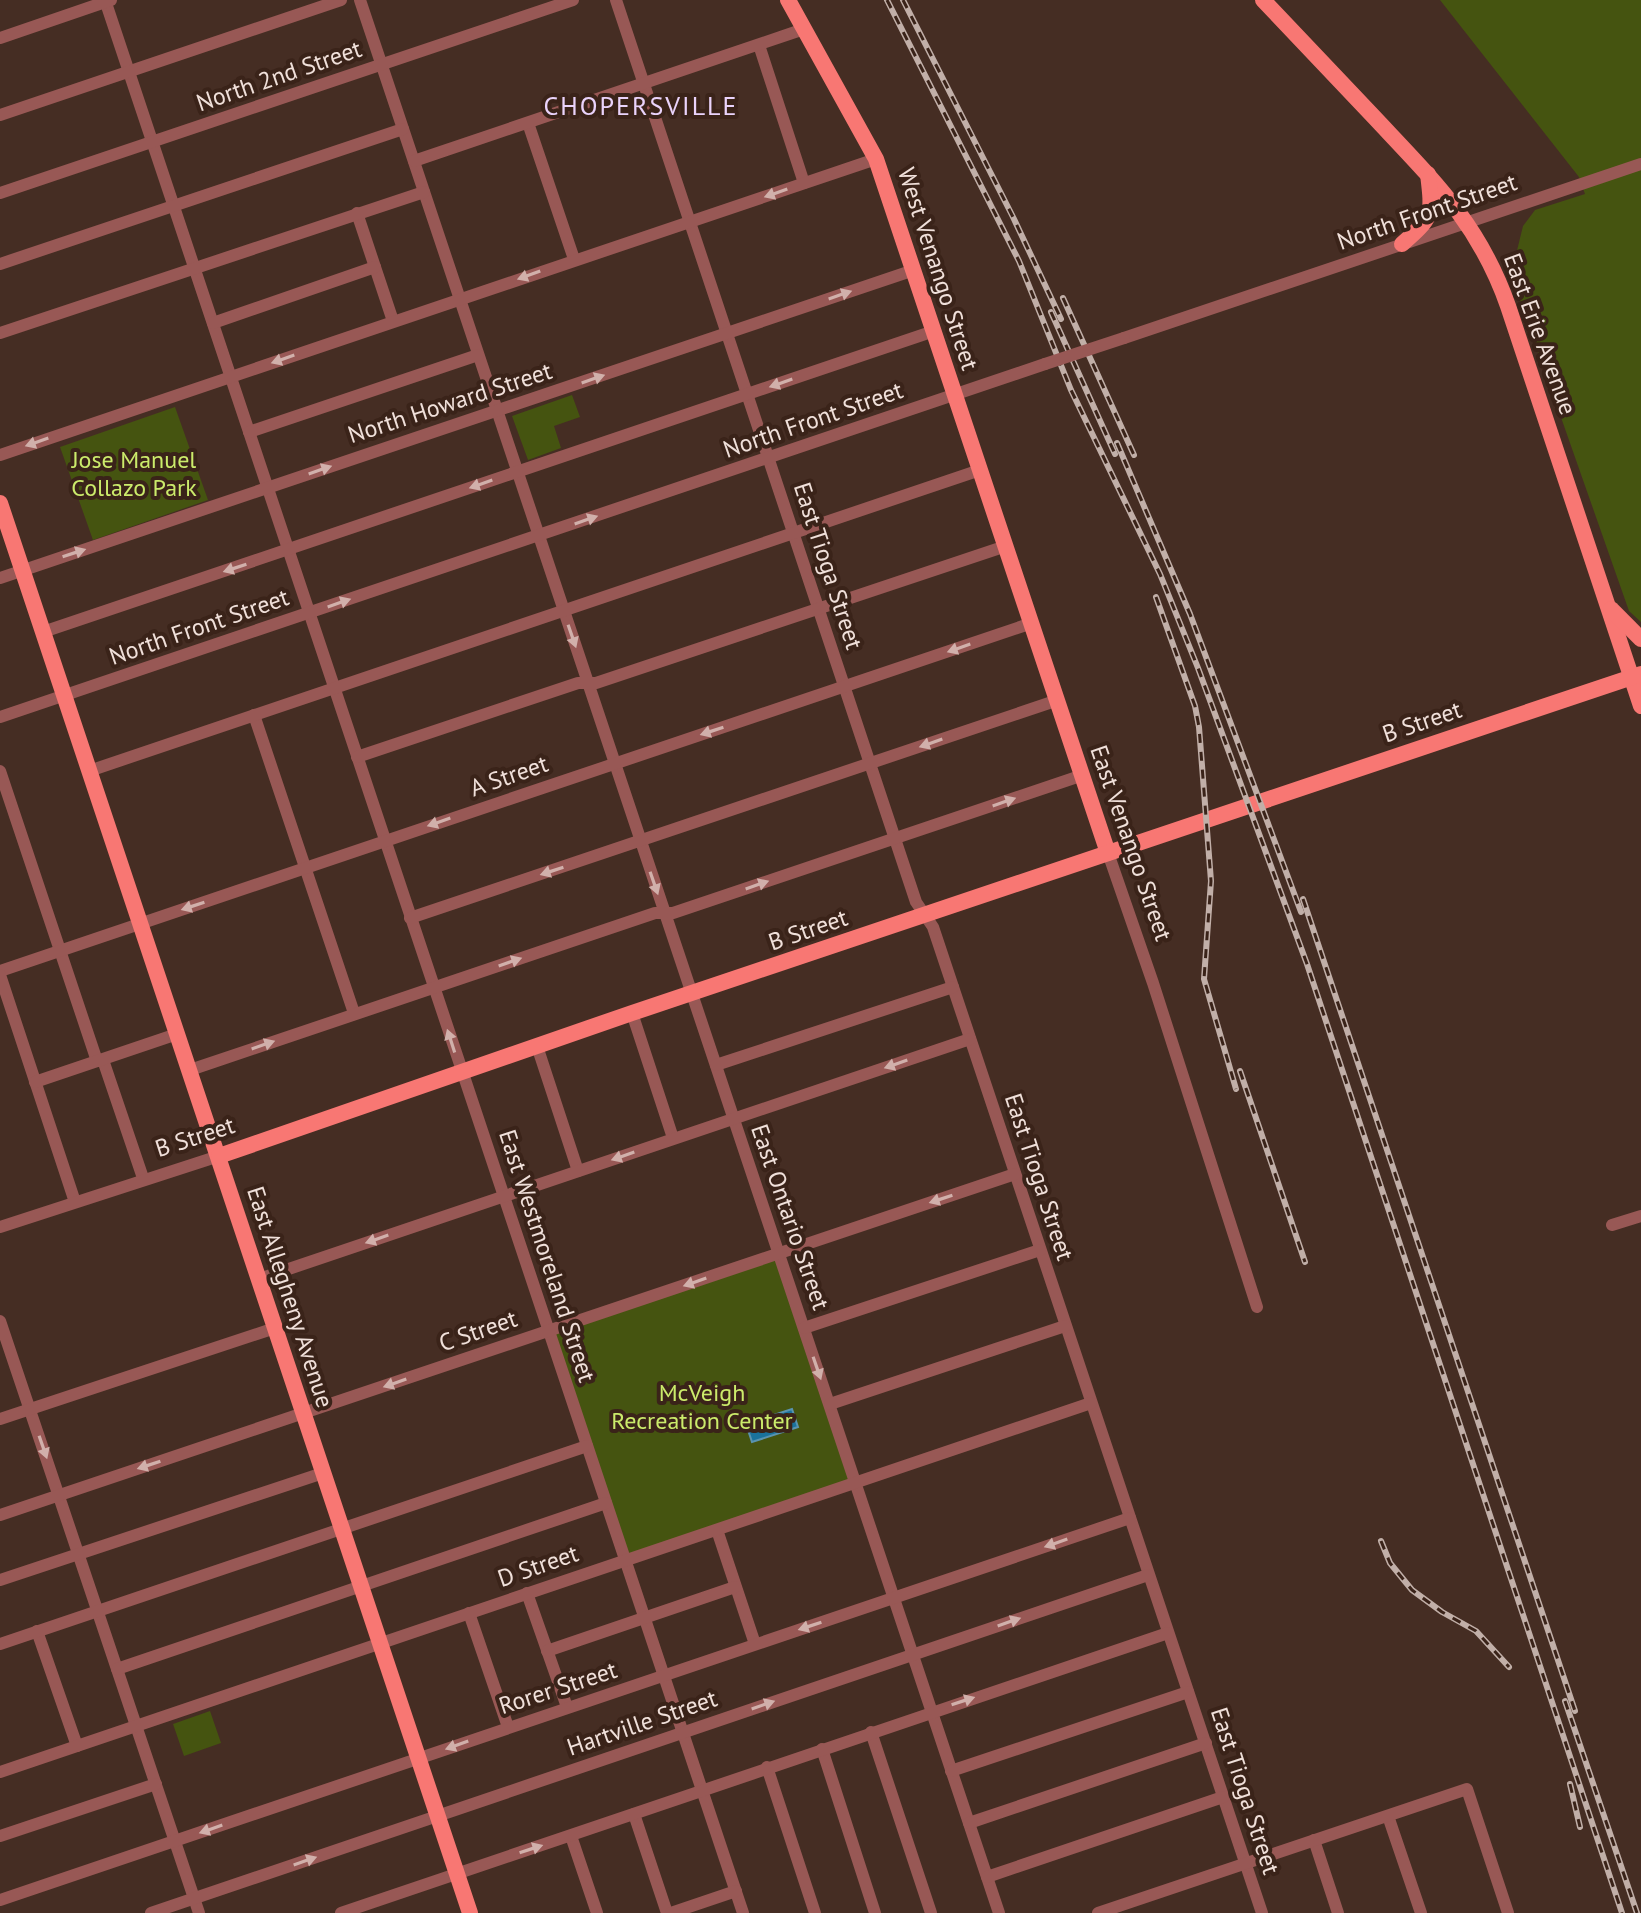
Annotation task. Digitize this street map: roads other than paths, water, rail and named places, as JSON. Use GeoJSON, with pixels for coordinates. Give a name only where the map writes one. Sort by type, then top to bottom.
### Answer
{"type":"FeatureCollection","features":[{"type":"Feature","properties":{"kind":"main road","name":"West Venango Street"},"geometry":{"type":"LineString","coordinates":[[788,0],[876,159],[955,395]]}},
{"type":"Feature","properties":{"kind":"main road","name":"East Erie Avenue"},"geometry":{"type":"LineString","coordinates":[[1263,0],[1428,174],[1467,222],[1484,250],[1502,290],[1604,595],[1636,676],[1641,706]]}},
{"type":"Feature","properties":{"kind":"main road"},"geometry":{"type":"LineString","coordinates":[[1402,244],[1424,225],[1429,216],[1428,174]]}},
{"type":"Feature","properties":{"kind":"main road","name":"East Venango Street"},"geometry":{"type":"LineString","coordinates":[[955,395],[1108,853]]}},
{"type":"Feature","properties":{"kind":"main road","name":"East Allegheny Avenue"},"geometry":{"type":"LineString","coordinates":[[0,503],[440,1815],[470,1913]]}},
{"type":"Feature","properties":{"kind":"main road"},"geometry":{"type":"LineString","coordinates":[[1604,595],[1611,609],[1641,639]]}},
{"type":"Feature","properties":{"kind":"main road","name":"B Street"},"geometry":{"type":"LineString","coordinates":[[219,1156],[632,1013],[1636,676]]}},
{"type":"Feature","properties":{"kind":"street"},"geometry":{"type":"LineString","coordinates":[[0,115],[341,0]]}},
{"type":"Feature","properties":{"kind":"street","name":"East Ontario Street"},"geometry":{"type":"LineString","coordinates":[[360,0],[999,1913]]}},
{"type":"Feature","properties":{"kind":"street","name":"North 2nd Street"},"geometry":{"type":"LineString","coordinates":[[0,193],[573,0]]}},
{"type":"Feature","properties":{"kind":"street","name":"East Tioga Street"},"geometry":{"type":"LineString","coordinates":[[616,0],[916,902],[933,927],[1262,1913]]}},
{"type":"Feature","properties":{"kind":"street"},"geometry":{"type":"LineString","coordinates":[[0,38],[107,1]]}},
{"type":"Feature","properties":{"kind":"street","name":"East Westmoreland Street"},"geometry":{"type":"LineString","coordinates":[[107,1],[743,1913]]}},
{"type":"Feature","properties":{"kind":"street"},"geometry":{"type":"LineString","coordinates":[[414,161],[804,29]]}},
{"type":"Feature","properties":{"kind":"street"},"geometry":{"type":"LineString","coordinates":[[759,45],[804,183]]}},
{"type":"Feature","properties":{"kind":"street"},"geometry":{"type":"LineString","coordinates":[[528,123],[574,259]]}},
{"type":"Feature","properties":{"kind":"street"},"geometry":{"type":"LineString","coordinates":[[0,264],[403,129]]}},
{"type":"Feature","properties":{"kind":"street"},"geometry":{"type":"LineString","coordinates":[[0,455],[876,159]]}},
{"type":"Feature","properties":{"kind":"street","name":"North Front Street"},"geometry":{"type":"LineString","coordinates":[[0,717],[1641,164]]}},
{"type":"Feature","properties":{"kind":"street"},"geometry":{"type":"LineString","coordinates":[[0,333],[424,192]]}},
{"type":"Feature","properties":{"kind":"street"},"geometry":{"type":"LineString","coordinates":[[357,213],[393,321]]}},
{"type":"Feature","properties":{"kind":"street"},"geometry":{"type":"LineString","coordinates":[[213,323],[375,267]]}},
{"type":"Feature","properties":{"kind":"street","name":"North Howard Street"},"geometry":{"type":"LineString","coordinates":[[0,578],[914,270]]}},
{"type":"Feature","properties":{"kind":"street"},"geometry":{"type":"LineString","coordinates":[[43,632],[934,331]]}},
{"type":"Feature","properties":{"kind":"street"},"geometry":{"type":"LineString","coordinates":[[249,432],[478,355]]}},
{"type":"Feature","properties":{"kind":"street"},"geometry":{"type":"LineString","coordinates":[[89,771],[980,470]]}},
{"type":"Feature","properties":{"kind":"street"},"geometry":{"type":"LineString","coordinates":[[357,757],[578,683],[596,683],[1006,546]]}},
{"type":"Feature","properties":{"kind":"street","name":"A Street"},"geometry":{"type":"LineString","coordinates":[[0,973],[1032,623]]}},
{"type":"Feature","properties":{"kind":"street"},"geometry":{"type":"LineString","coordinates":[[410,918],[1058,700]]}},
{"type":"Feature","properties":{"kind":"street"},"geometry":{"type":"LineString","coordinates":[[254,715],[354,1013]]}},
{"type":"Feature","properties":{"kind":"street"},"geometry":{"type":"LineString","coordinates":[[0,771],[59,951],[143,1178]]}},
{"type":"Feature","properties":{"kind":"street"},"geometry":{"type":"LineString","coordinates":[[190,1070],[655,913],[673,913],[1083,775]]}},
{"type":"Feature","properties":{"kind":"street","name":"East Venango Street"},"geometry":{"type":"LineString","coordinates":[[1108,853],[1257,1307]]}},
{"type":"Feature","properties":{"kind":"street"},"geometry":{"type":"LineString","coordinates":[[0,973],[75,1202]]}},
{"type":"Feature","properties":{"kind":"street"},"geometry":{"type":"LineString","coordinates":[[716,1065],[953,987]]}},
{"type":"Feature","properties":{"kind":"street"},"geometry":{"type":"LineString","coordinates":[[632,1013],[673,1138]]}},
{"type":"Feature","properties":{"kind":"street"},"geometry":{"type":"LineString","coordinates":[[35,1082],[177,1034]]}},
{"type":"Feature","properties":{"kind":"street"},"geometry":{"type":"LineString","coordinates":[[259,1279],[970,1039]]}},
{"type":"Feature","properties":{"kind":"street"},"geometry":{"type":"LineString","coordinates":[[537,1046],[578,1171]]}},
{"type":"Feature","properties":{"kind":"street","name":"B Street"},"geometry":{"type":"LineString","coordinates":[[0,1227],[143,1178],[219,1156]]}},
{"type":"Feature","properties":{"kind":"street","name":"C Street"},"geometry":{"type":"LineString","coordinates":[[0,1515],[1015,1174]]}},
{"type":"Feature","properties":{"kind":"street"},"geometry":{"type":"LineString","coordinates":[[1612,1225],[1641,1216]]}},
{"type":"Feature","properties":{"kind":"street"},"geometry":{"type":"LineString","coordinates":[[804,1328],[1040,1250]]}},
{"type":"Feature","properties":{"kind":"street"},"geometry":{"type":"LineString","coordinates":[[0,1322],[199,1913]]}},
{"type":"Feature","properties":{"kind":"street"},"geometry":{"type":"LineString","coordinates":[[830,1404],[1065,1326]]}},
{"type":"Feature","properties":{"kind":"street"},"geometry":{"type":"LineString","coordinates":[[0,1419],[275,1328]]}},
{"type":"Feature","properties":{"kind":"street","name":"D Street"},"geometry":{"type":"LineString","coordinates":[[0,1772],[1091,1403]]}},
{"type":"Feature","properties":{"kind":"street"},"geometry":{"type":"LineString","coordinates":[[0,1644],[587,1446]]}},
{"type":"Feature","properties":{"kind":"street"},"geometry":{"type":"LineString","coordinates":[[0,1580],[323,1473]]}},
{"type":"Feature","properties":{"kind":"street"},"geometry":{"type":"LineString","coordinates":[[117,1669],[606,1503]]}},
{"type":"Feature","properties":{"kind":"street","name":"Rorer Street"},"geometry":{"type":"LineString","coordinates":[[0,1900],[1130,1518]]}},
{"type":"Feature","properties":{"kind":"street"},"geometry":{"type":"LineString","coordinates":[[717,1530],[755,1644]]}},
{"type":"Feature","properties":{"kind":"street","name":"Hartville Street"},"geometry":{"type":"LineString","coordinates":[[151,1913],[1148,1575]]}},
{"type":"Feature","properties":{"kind":"street"},"geometry":{"type":"LineString","coordinates":[[547,1651],[735,1587]]}},
{"type":"Feature","properties":{"kind":"street"},"geometry":{"type":"LineString","coordinates":[[527,1593],[567,1707]]}},
{"type":"Feature","properties":{"kind":"street"},"geometry":{"type":"LineString","coordinates":[[469,1613],[508,1727]]}},
{"type":"Feature","properties":{"kind":"street"},"geometry":{"type":"LineString","coordinates":[[37,1631],[77,1746]]}},
{"type":"Feature","properties":{"kind":"street"},"geometry":{"type":"LineString","coordinates":[[341,1913],[1168,1633]]}},
{"type":"Feature","properties":{"kind":"street"},"geometry":{"type":"LineString","coordinates":[[951,1771],[1188,1692]]}},
{"type":"Feature","properties":{"kind":"street"},"geometry":{"type":"LineString","coordinates":[[871,1732],[931,1913]]}},
{"type":"Feature","properties":{"kind":"street"},"geometry":{"type":"LineString","coordinates":[[969,1823],[1206,1743]]}},
{"type":"Feature","properties":{"kind":"street"},"geometry":{"type":"LineString","coordinates":[[822,1749],[875,1913]]}},
{"type":"Feature","properties":{"kind":"street"},"geometry":{"type":"LineString","coordinates":[[767,1767],[815,1913]]}},
{"type":"Feature","properties":{"kind":"street"},"geometry":{"type":"LineString","coordinates":[[0,1836],[156,1784]]}},
{"type":"Feature","properties":{"kind":"street"},"geometry":{"type":"LineString","coordinates":[[1098,1913],[1467,1789],[1508,1913]]}},
{"type":"Feature","properties":{"kind":"street"},"geometry":{"type":"LineString","coordinates":[[987,1877],[1223,1797]]}},
{"type":"Feature","properties":{"kind":"street"},"geometry":{"type":"LineString","coordinates":[[634,1814],[669,1913],[736,1891]]}},
{"type":"Feature","properties":{"kind":"street"},"geometry":{"type":"LineString","coordinates":[[1388,1816],[1421,1913]]}},
{"type":"Feature","properties":{"kind":"street"},"geometry":{"type":"LineString","coordinates":[[571,1836],[597,1913]]}},
{"type":"Feature","properties":{"kind":"street"},"geometry":{"type":"LineString","coordinates":[[1314,1840],[1338,1913]]}},
{"type":"Feature","properties":{"kind":"street"},"geometry":{"type":"LineString","coordinates":[[383,1899],[387,1913]]}},
{"type":"Feature","properties":{"kind":"water"},"geometry":{"type":"Polygon","coordinates":[[[792,1409],[798,1427],[752,1442],[746,1424],[792,1409]]]}},
{"type":"Feature","properties":{"kind":"railway"},"geometry":{"type":"LineString","coordinates":[[887,0],[1019,261],[1071,390],[1160,574],[1198,668],[1307,964],[1622,1913]]}},
{"type":"Feature","properties":{"kind":"railway"},"geometry":{"type":"LineString","coordinates":[[903,0],[1061,319]]}},
{"type":"Feature","properties":{"kind":"railway"},"geometry":{"type":"LineString","coordinates":[[1063,298],[1134,455]]}},
{"type":"Feature","properties":{"kind":"railway"},"geometry":{"type":"LineString","coordinates":[[1051,312],[1115,454]]}},
{"type":"Feature","properties":{"kind":"railway"},"geometry":{"type":"LineString","coordinates":[[1117,443],[1190,614],[1301,912]]}},
{"type":"Feature","properties":{"kind":"railway"},"geometry":{"type":"LineString","coordinates":[[1156,597],[1195,706],[1199,727],[1211,881],[1204,979],[1236,1089]]}},
{"type":"Feature","properties":{"kind":"railway"},"geometry":{"type":"LineString","coordinates":[[1303,899],[1575,1711]]}},
{"type":"Feature","properties":{"kind":"railway"},"geometry":{"type":"LineString","coordinates":[[1240,1071],[1305,1262]]}},
{"type":"Feature","properties":{"kind":"railway"},"geometry":{"type":"LineString","coordinates":[[1381,1541],[1390,1563],[1412,1590],[1476,1631],[1509,1667]]}},
{"type":"Feature","properties":{"kind":"railway"},"geometry":{"type":"LineString","coordinates":[[1565,1701],[1637,1913]]}},
{"type":"Feature","properties":{"kind":"railway"},"geometry":{"type":"LineString","coordinates":[[1570,1784],[1580,1827]]}},
{"type":"Feature","properties":{"kind":"district","name":"CHOPERSVILLE"},"geometry":{"type":"Point","coordinates":[641,106]}},
{"type":"Feature","properties":{"kind":"park label","name":"Jose Manuel Collazo Park"},"geometry":{"type":"Point","coordinates":[134,474]}},
{"type":"Feature","properties":{"kind":"park label","name":"McVeigh Recreation Center"},"geometry":{"type":"Point","coordinates":[702,1407]}}]}
